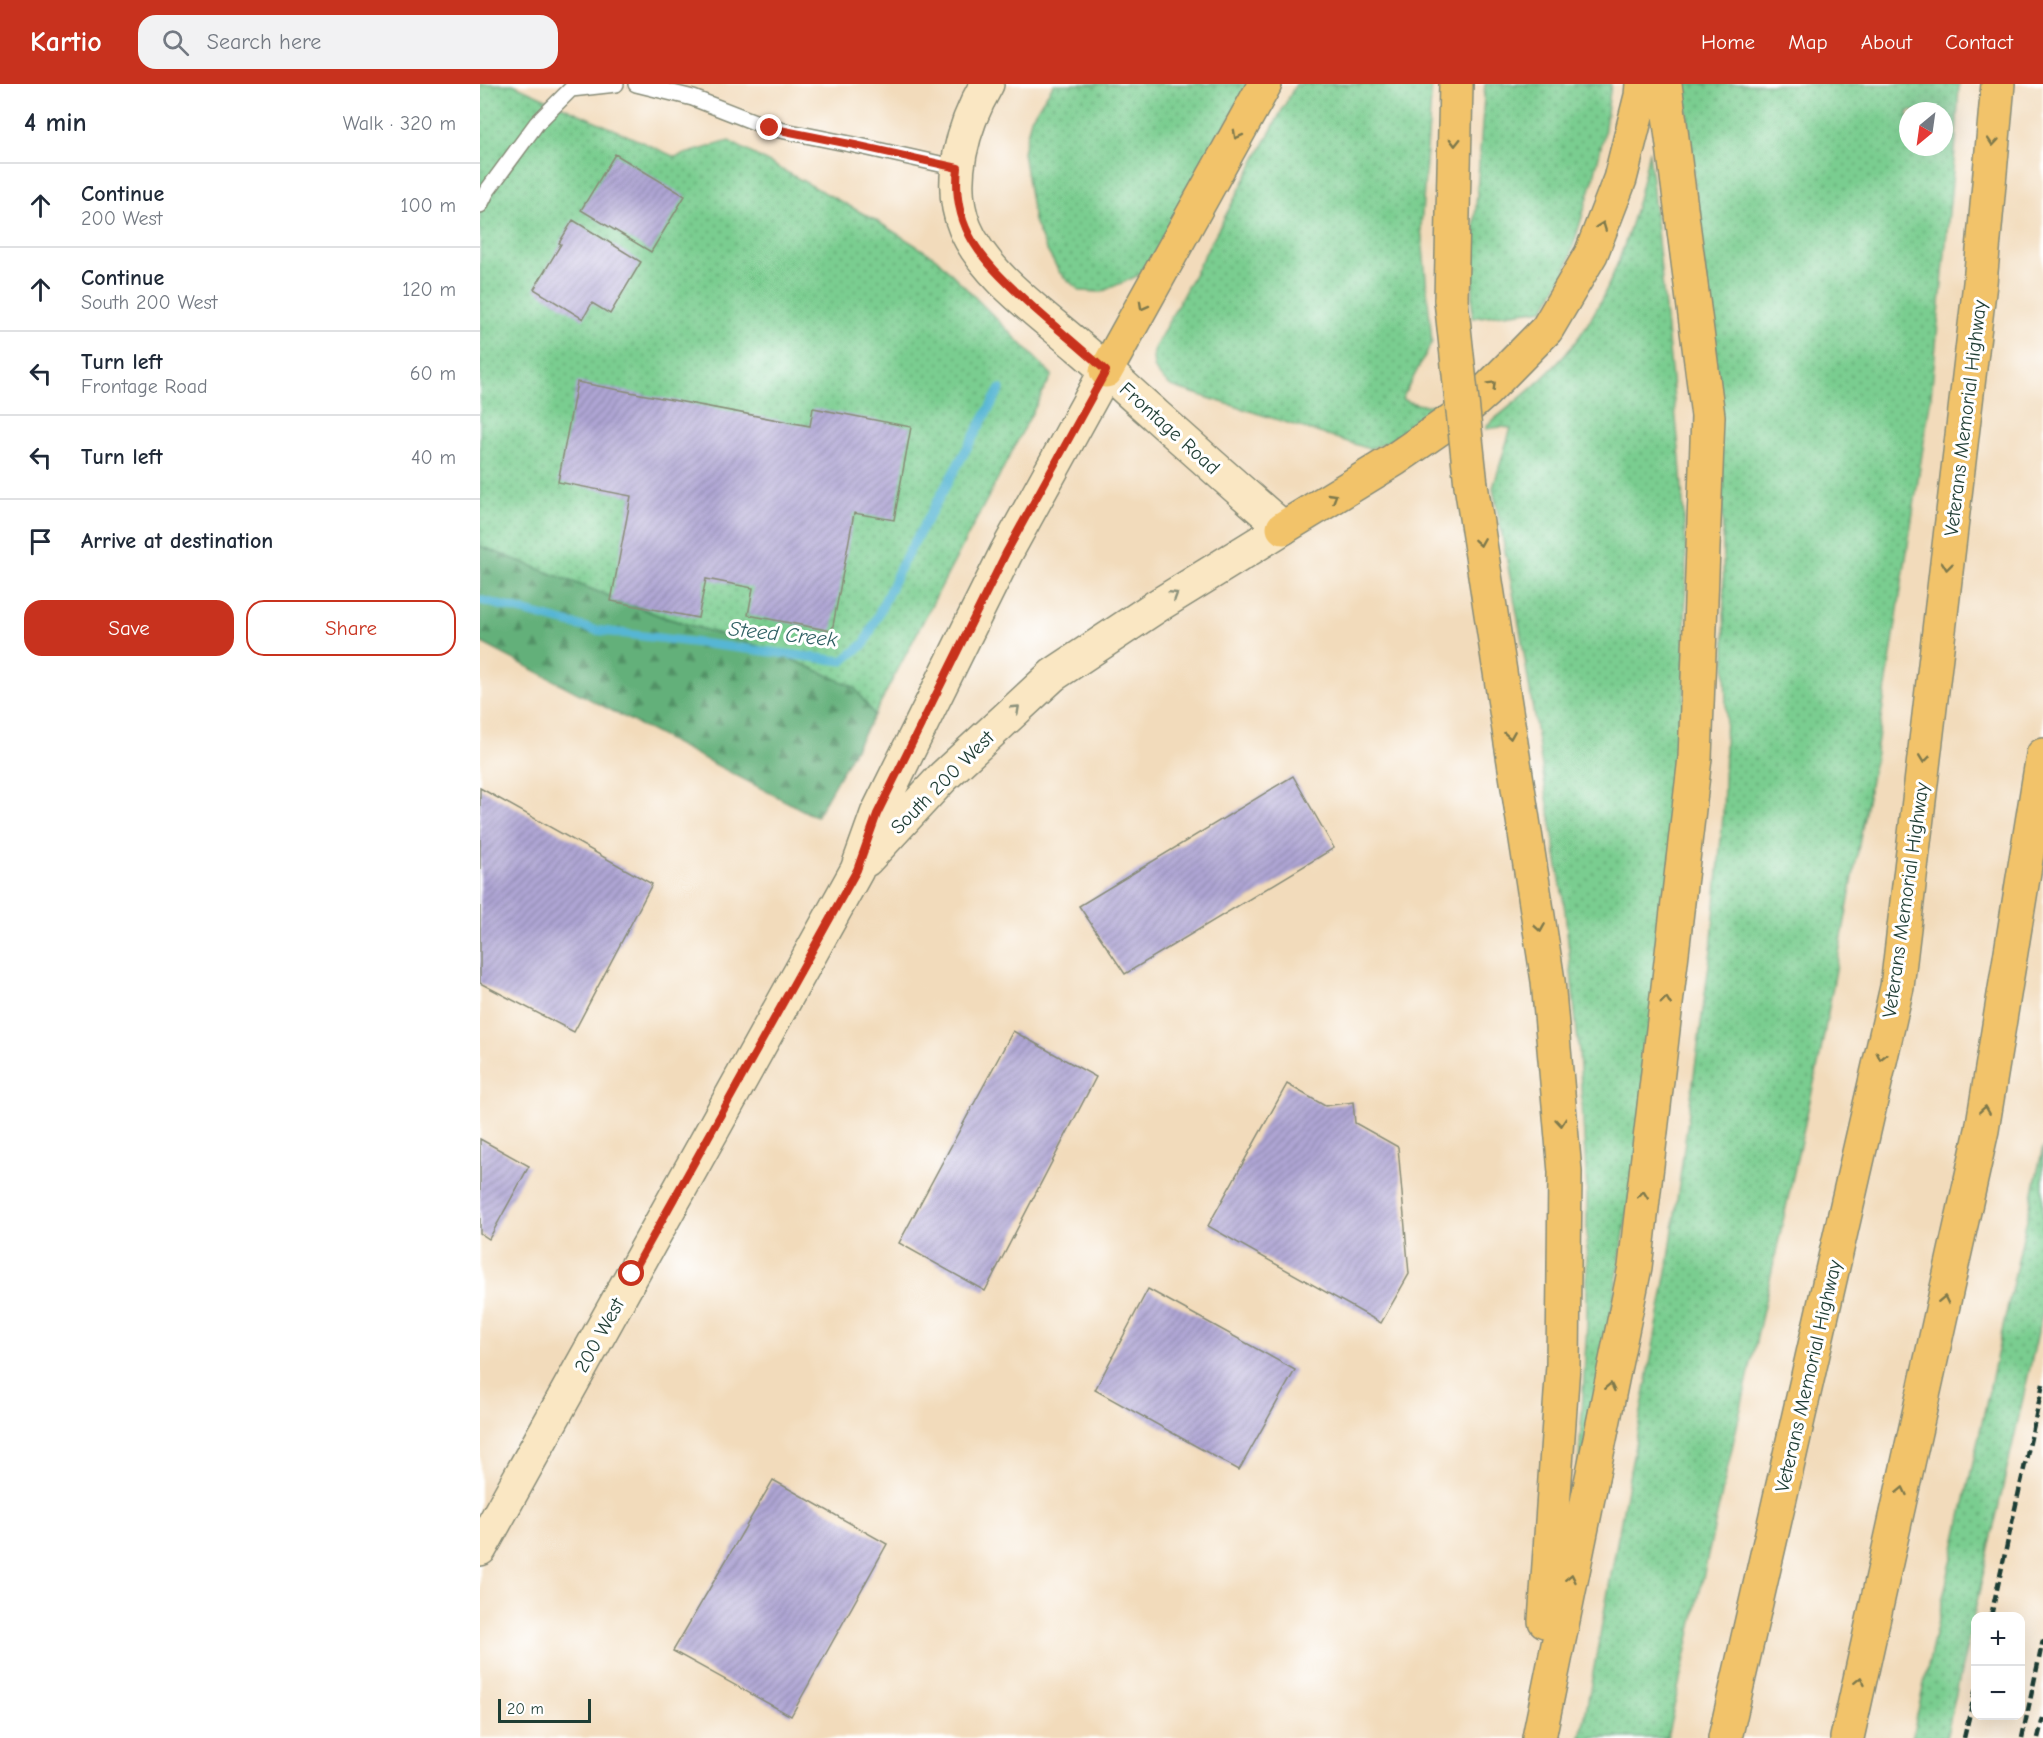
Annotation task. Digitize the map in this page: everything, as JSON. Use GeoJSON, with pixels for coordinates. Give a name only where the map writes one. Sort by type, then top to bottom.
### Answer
{"type":"FeatureCollection","features":[{"type":"Feature","properties":{"kind":"highway"},"geometry":{"type":"LineString","coordinates":[[1106,371],[1265,84]]}},
{"type":"Feature","properties":{"kind":"highway"},"geometry":{"type":"LineString","coordinates":[[1456,84],[1451,300],[1471,485],[1548,981],[1565,1172],[1563,1365],[1537,1738]]}},
{"type":"Feature","properties":{"kind":"highway"},"geometry":{"type":"LineString","coordinates":[[1283,528],[1394,460],[1459,415],[1547,329],[1591,254],[1620,180],[1642,84]]}},
{"type":"Feature","properties":{"kind":"highway"},"geometry":{"type":"LineString","coordinates":[[1537,1738],[1635,1267],[1695,758],[1708,416],[1665,84]]}},
{"type":"Feature","properties":{"kind":"highway","name":"Veterans Memorial Highway"},"geometry":{"type":"LineString","coordinates":[[1725,1738],[1897,987],[1980,283],[1998,84]]}},
{"type":"Feature","properties":{"kind":"highway"},"geometry":{"type":"LineString","coordinates":[[1847,1738],[1982,1131],[2043,755]]}},
{"type":"Feature","properties":{"kind":"main road","name":"Frontage Road"},"geometry":{"type":"LineString","coordinates":[[987,84],[970,121],[957,177],[961,214],[971,240],[986,263],[1283,528]]}},
{"type":"Feature","properties":{"kind":"main road","name":"South 200 West"},"geometry":{"type":"LineString","coordinates":[[857,870],[877,814],[1006,553],[1106,371]]}},
{"type":"Feature","properties":{"kind":"main road","name":"South 200 West"},"geometry":{"type":"LineString","coordinates":[[857,870],[942,777],[1053,675],[1157,606],[1283,528]]}},
{"type":"Feature","properties":{"kind":"main road","name":"200 West"},"geometry":{"type":"LineString","coordinates":[[480,1549],[857,870]]}},
{"type":"Feature","properties":{"kind":"lane"},"geometry":{"type":"LineString","coordinates":[[480,205],[487,191],[537,123],[572,89],[616,84]]}},
{"type":"Feature","properties":{"kind":"lane"},"geometry":{"type":"LineString","coordinates":[[636,84],[693,98],[770,128],[958,168]]}},
{"type":"Feature","properties":{"kind":"green space"},"geometry":{"type":"Polygon","coordinates":[[[480,84],[513,84],[675,157],[729,141],[875,220],[936,258],[1052,375],[874,715],[854,687],[807,666],[758,646],[663,617],[480,546],[480,84]]]}},
{"type":"Feature","properties":{"kind":"green space"},"geometry":{"type":"Polygon","coordinates":[[[1054,84],[1249,84],[1144,273],[1101,292],[1080,291],[1060,273],[1034,221],[1023,152],[1031,118],[1054,84]]]}},
{"type":"Feature","properties":{"kind":"green space"},"geometry":{"type":"Polygon","coordinates":[[[1296,84],[1432,84],[1421,227],[1432,342],[1402,399],[1419,404],[1437,404],[1438,411],[1390,441],[1370,449],[1171,386],[1158,374],[1153,362],[1154,349],[1296,84]]]}},
{"type":"Feature","properties":{"kind":"green space"},"geometry":{"type":"Polygon","coordinates":[[[1485,84],[1611,84],[1604,134],[1594,177],[1566,270],[1544,309],[1472,318],[1475,219],[1485,84]]]}},
{"type":"Feature","properties":{"kind":"green space"},"geometry":{"type":"Polygon","coordinates":[[[1684,84],[1959,84],[1956,140],[1931,396],[1875,758],[1820,1056],[1667,1738],[1581,1738],[1668,1266],[1711,950],[1723,816],[1726,712],[1722,496],[1708,306],[1684,84]]]}},
{"type":"Feature","properties":{"kind":"green space"},"geometry":{"type":"Polygon","coordinates":[[[1649,151],[1680,459],[1686,549],[1684,761],[1657,1032],[1583,1485],[1578,1483],[1587,1324],[1587,1190],[1579,1052],[1565,911],[1520,629],[1493,488],[1511,428],[1486,429],[1486,426],[1555,366],[1596,311],[1629,232],[1649,151]]]}},
{"type":"Feature","properties":{"kind":"green space"},"geometry":{"type":"Polygon","coordinates":[[[480,546],[663,617],[758,646],[854,687],[874,715],[816,817],[480,642],[480,546]]]}},
{"type":"Feature","properties":{"kind":"green space"},"geometry":{"type":"Polygon","coordinates":[[[2043,1147],[2043,1310],[1975,1612],[1971,1612],[1971,1628],[1946,1738],[1912,1738],[2043,1147]]]}},
{"type":"Feature","properties":{"kind":"building"},"geometry":{"type":"Polygon","coordinates":[[[615,154],[685,196],[651,252],[581,210],[615,154]]]}},
{"type":"Feature","properties":{"kind":"building"},"geometry":{"type":"Polygon","coordinates":[[[573,220],[641,262],[610,314],[592,303],[583,319],[534,289],[573,220]]]}},
{"type":"Feature","properties":{"kind":"building"},"geometry":{"type":"Polygon","coordinates":[[[577,382],[810,426],[813,408],[911,427],[894,520],[854,513],[832,631],[748,615],[753,588],[706,579],[698,618],[611,601],[631,496],[558,482],[577,382]]]}},
{"type":"Feature","properties":{"kind":"building"},"geometry":{"type":"Polygon","coordinates":[[[1293,776],[1334,848],[1125,974],[1079,906],[1293,776]]]}},
{"type":"Feature","properties":{"kind":"building"},"geometry":{"type":"Polygon","coordinates":[[[480,788],[652,884],[574,1032],[480,983],[480,788]]]}},
{"type":"Feature","properties":{"kind":"building"},"geometry":{"type":"Polygon","coordinates":[[[1013,1031],[1096,1077],[985,1291],[899,1243],[1013,1031]]]}},
{"type":"Feature","properties":{"kind":"building"},"geometry":{"type":"Polygon","coordinates":[[[1287,1084],[1325,1106],[1353,1102],[1355,1123],[1398,1147],[1409,1274],[1381,1323],[1208,1226],[1287,1084]]]}},
{"type":"Feature","properties":{"kind":"building"},"geometry":{"type":"Polygon","coordinates":[[[480,1139],[529,1166],[489,1239],[480,1233],[480,1139]]]}},
{"type":"Feature","properties":{"kind":"building"},"geometry":{"type":"Polygon","coordinates":[[[1148,1289],[1295,1370],[1239,1470],[1095,1390],[1148,1289]]]}},
{"type":"Feature","properties":{"kind":"building"},"geometry":{"type":"Polygon","coordinates":[[[773,1480],[887,1544],[791,1716],[673,1651],[773,1480]]]}},
{"type":"Feature","properties":{"kind":"waterway","name":"Steed Creek"},"geometry":{"type":"LineString","coordinates":[[480,600],[595,630],[843,661],[865,643],[900,568],[1000,389]]}},
{"type":"Feature","properties":{"kind":"railway"},"geometry":{"type":"LineString","coordinates":[[1992,1612],[2043,1384]]}},
{"type":"Feature","properties":{"kind":"railway"},"geometry":{"type":"LineString","coordinates":[[2022,1738],[2043,1640]]}},
{"type":"Feature","properties":{"kind":"railway"},"geometry":{"type":"LineString","coordinates":[[1964,1738],[1971,1709]]}},
{"type":"Feature","properties":{"kind":"railway"},"geometry":{"type":"LineString","coordinates":[[2038,1738],[2043,1718]]}},
{"type":"Feature","properties":{"kind":"route"},"geometry":{"type":"LineString","coordinates":[[632,1274],[857,870],[877,814],[1006,553],[1106,371],[986,263],[965,228],[958,199],[958,168],[770,128]]}}]}
